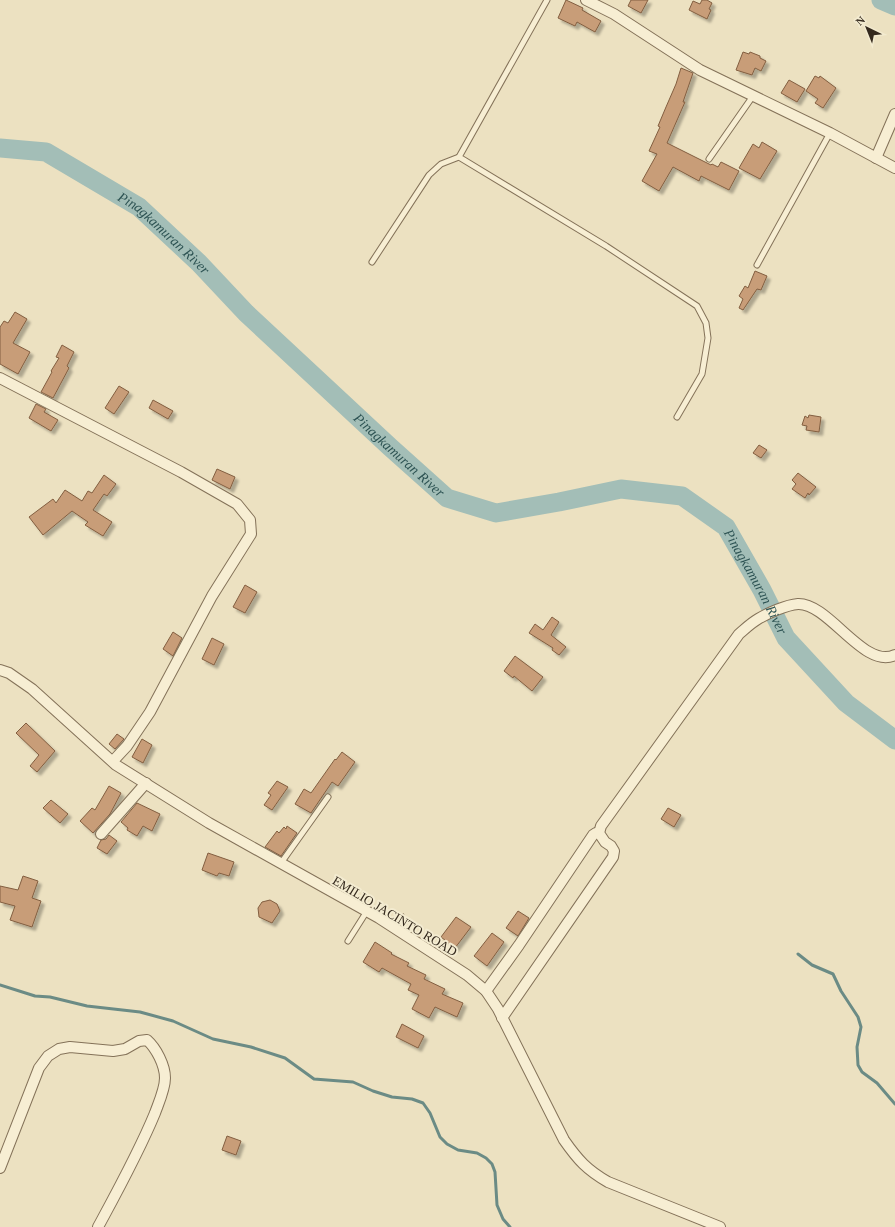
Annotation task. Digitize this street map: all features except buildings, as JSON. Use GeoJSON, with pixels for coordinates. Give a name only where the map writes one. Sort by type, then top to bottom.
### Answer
{"type":"FeatureCollection","features":[{"type":"Feature","properties":{"kind":"street"},"geometry":{"type":"LineString","coordinates":[[586,0],[614,14],[700,70],[830,133],[895,168]]}},
{"type":"Feature","properties":{"kind":"street"},"geometry":{"type":"LineString","coordinates":[[876,158],[895,114]]}},
{"type":"Feature","properties":{"kind":"street"},"geometry":{"type":"LineString","coordinates":[[0,378],[181,472],[237,504],[250,520],[251,534],[212,596],[150,712],[127,746],[112,761]]}},
{"type":"Feature","properties":{"kind":"street"},"geometry":{"type":"LineString","coordinates":[[502,1018],[613,858],[614,851],[612,846],[605,842],[599,833],[601,826],[739,634],[757,619],[788,605],[800,604],[813,607],[866,650],[876,656],[890,657],[895,655]]}},
{"type":"Feature","properties":{"kind":"street","name":"EMILIO JACINTO ROAD"},"geometry":{"type":"LineString","coordinates":[[0,670],[9,673],[32,689],[112,761],[209,823],[367,911],[467,975],[486,991],[502,1018],[564,1140],[576,1158],[593,1173],[608,1182],[720,1227]]}},
{"type":"Feature","properties":{"kind":"street"},"geometry":{"type":"LineString","coordinates":[[101,834],[146,783]]}},
{"type":"Feature","properties":{"kind":"street"},"geometry":{"type":"LineString","coordinates":[[486,991],[593,835],[599,833]]}},
{"type":"Feature","properties":{"kind":"street"},"geometry":{"type":"LineString","coordinates":[[0,1168],[39,1068],[48,1056],[59,1049],[70,1047],[113,1051],[125,1049],[139,1041],[147,1040],[154,1047],[165,1078],[160,1100],[146,1136],[98,1227]]}},
{"type":"Feature","properties":{"kind":"lane"},"geometry":{"type":"LineString","coordinates":[[372,262],[429,175],[441,164],[459,157],[547,0]]}},
{"type":"Feature","properties":{"kind":"lane"},"geometry":{"type":"LineString","coordinates":[[709,159],[753,96]]}},
{"type":"Feature","properties":{"kind":"lane"},"geometry":{"type":"LineString","coordinates":[[757,265],[830,133]]}},
{"type":"Feature","properties":{"kind":"lane"},"geometry":{"type":"LineString","coordinates":[[459,157],[606,246],[697,306],[706,323],[708,338],[702,374],[677,417]]}},
{"type":"Feature","properties":{"kind":"lane"},"geometry":{"type":"LineString","coordinates":[[281,863],[328,797]]}},
{"type":"Feature","properties":{"kind":"lane"},"geometry":{"type":"LineString","coordinates":[[348,941],[367,911]]}},
{"type":"Feature","properties":{"kind":"waterway"},"geometry":{"type":"LineString","coordinates":[[881,0],[895,6]]}},
{"type":"Feature","properties":{"kind":"waterway","name":"Pinagkamuran River"},"geometry":{"type":"LineString","coordinates":[[0,148],[46,152],[139,207],[199,263],[246,313],[447,498],[496,513],[621,489],[682,496],[726,527],[762,590],[786,638],[846,703],[895,740]]}},
{"type":"Feature","properties":{"kind":"waterway"},"geometry":{"type":"LineString","coordinates":[[798,954],[812,965],[833,974],[841,991],[858,1017],[861,1027],[857,1047],[858,1065],[862,1072],[877,1083],[895,1104]]}},
{"type":"Feature","properties":{"kind":"waterway"},"geometry":{"type":"LineString","coordinates":[[0,985],[35,996],[50,997],[87,1006],[140,1012],[173,1021],[213,1039],[251,1047],[285,1058],[314,1079],[353,1082],[373,1091],[392,1097],[412,1099],[423,1103],[430,1113],[440,1137],[447,1144],[458,1150],[477,1153],[486,1158],[492,1164],[495,1172],[497,1205],[503,1219],[510,1227]]}}]}
